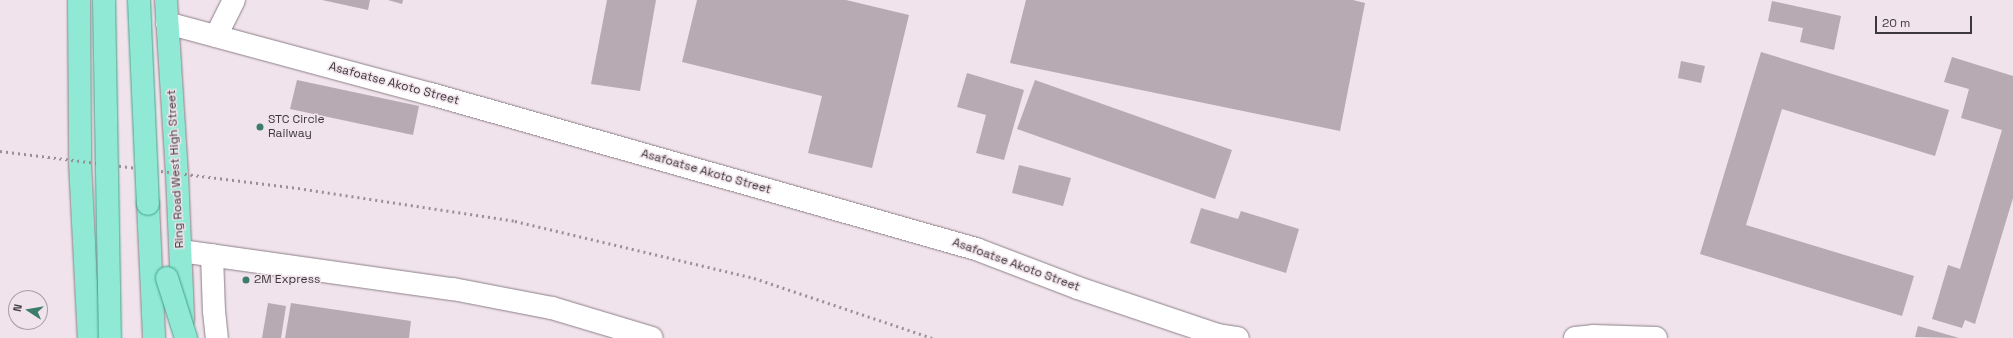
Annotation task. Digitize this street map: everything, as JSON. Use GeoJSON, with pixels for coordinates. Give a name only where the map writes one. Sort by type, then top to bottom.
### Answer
{"type":"FeatureCollection","features":[{"type":"Feature","properties":{"kind":"main road"},"geometry":{"type":"LineString","coordinates":[[80,0],[80,162],[89,338]]}},
{"type":"Feature","properties":{"kind":"main road"},"geometry":{"type":"LineString","coordinates":[[104,0],[110,338]]}},
{"type":"Feature","properties":{"kind":"main road"},"geometry":{"type":"LineString","coordinates":[[139,0],[154,338]]}},
{"type":"Feature","properties":{"kind":"main road","name":"Ring Road West High Street"},"geometry":{"type":"LineString","coordinates":[[166,0],[185,338]]}},
{"type":"Feature","properties":{"kind":"main road"},"geometry":{"type":"LineString","coordinates":[[148,204],[185,338]]}},
{"type":"Feature","properties":{"kind":"main road"},"geometry":{"type":"LineString","coordinates":[[102,338],[109,308]]}},
{"type":"Feature","properties":{"kind":"street"},"geometry":{"type":"LineString","coordinates":[[216,36],[234,0]]}},
{"type":"Feature","properties":{"kind":"street","name":"Asafoatse Akoto Street"},"geometry":{"type":"LineString","coordinates":[[167,22],[438,96],[976,249],[1078,288],[1218,335],[1238,338]]}},
{"type":"Feature","properties":{"kind":"street"},"geometry":{"type":"LineString","coordinates":[[181,251],[461,290],[552,308],[652,338]]}},
{"type":"Feature","properties":{"kind":"street"},"geometry":{"type":"LineString","coordinates":[[212,255],[217,338]]}},
{"type":"Feature","properties":{"kind":"street"},"geometry":{"type":"LineString","coordinates":[[1575,338],[1593,336],[1656,338]]}},
{"type":"Feature","properties":{"kind":"building"},"geometry":{"type":"Polygon","coordinates":[[[322,0],[370,0],[368,10],[322,0]]]}},
{"type":"Feature","properties":{"kind":"building"},"geometry":{"type":"Polygon","coordinates":[[[388,0],[403,0],[402,4],[388,0]]]}},
{"type":"Feature","properties":{"kind":"building"},"geometry":{"type":"Polygon","coordinates":[[[607,0],[656,0],[640,91],[591,84],[607,0]]]}},
{"type":"Feature","properties":{"kind":"building"},"geometry":{"type":"Polygon","coordinates":[[[697,0],[846,0],[909,15],[872,168],[808,153],[822,96],[682,62],[697,0]]]}},
{"type":"Feature","properties":{"kind":"building"},"geometry":{"type":"Polygon","coordinates":[[[1026,0],[1353,0],[1365,3],[1340,131],[1010,63],[1026,0]]]}},
{"type":"Feature","properties":{"kind":"building"},"geometry":{"type":"Polygon","coordinates":[[[1772,1],[1841,16],[1834,50],[1800,42],[1803,28],[1768,21],[1772,1]]]}},
{"type":"Feature","properties":{"kind":"building"},"geometry":{"type":"Polygon","coordinates":[[[1761,52],[1949,110],[1935,156],[1782,109],[1746,225],[1914,276],[1902,316],[1700,254],[1761,52]]]}},
{"type":"Feature","properties":{"kind":"building"},"geometry":{"type":"Polygon","coordinates":[[[1952,57],[2013,76],[2013,198],[1975,324],[1965,320],[1962,328],[1932,319],[1948,265],[1960,269],[2002,130],[1961,118],[1969,89],[1944,82],[1952,57]]]}},
{"type":"Feature","properties":{"kind":"building"},"geometry":{"type":"Polygon","coordinates":[[[1681,61],[1705,66],[1701,83],[1678,78],[1681,61]]]}},
{"type":"Feature","properties":{"kind":"building"},"geometry":{"type":"Polygon","coordinates":[[[967,73],[1024,90],[1004,160],[976,153],[986,115],[957,107],[967,73]]]}},
{"type":"Feature","properties":{"kind":"building"},"geometry":{"type":"Polygon","coordinates":[[[297,80],[419,106],[413,135],[290,109],[297,80]]]}},
{"type":"Feature","properties":{"kind":"building"},"geometry":{"type":"Polygon","coordinates":[[[1035,80],[1232,150],[1215,199],[1017,129],[1035,80]]]}},
{"type":"Feature","properties":{"kind":"building"},"geometry":{"type":"Polygon","coordinates":[[[1019,165],[1071,178],[1063,206],[1012,193],[1019,165]]]}},
{"type":"Feature","properties":{"kind":"building"},"geometry":{"type":"Polygon","coordinates":[[[1201,208],[1238,219],[1241,211],[1299,229],[1286,273],[1190,243],[1201,208]]]}},
{"type":"Feature","properties":{"kind":"building"},"geometry":{"type":"Polygon","coordinates":[[[268,303],[286,306],[281,338],[262,338],[268,303]]]}},
{"type":"Feature","properties":{"kind":"building"},"geometry":{"type":"Polygon","coordinates":[[[291,303],[411,321],[409,338],[285,338],[291,303]]]}},
{"type":"Feature","properties":{"kind":"building"},"geometry":{"type":"Polygon","coordinates":[[[1918,326],[1959,338],[1915,337],[1918,326]]]}},
{"type":"Feature","properties":{"kind":"railway"},"geometry":{"type":"LineString","coordinates":[[0,151],[304,189],[515,221],[754,278],[932,338]]}},
{"type":"Feature","properties":{"kind":"place","name":"STC Circle Railway"},"geometry":{"type":"Point","coordinates":[260,127]}},
{"type":"Feature","properties":{"kind":"place","name":"2M Express"},"geometry":{"type":"Point","coordinates":[246,280]}}]}
